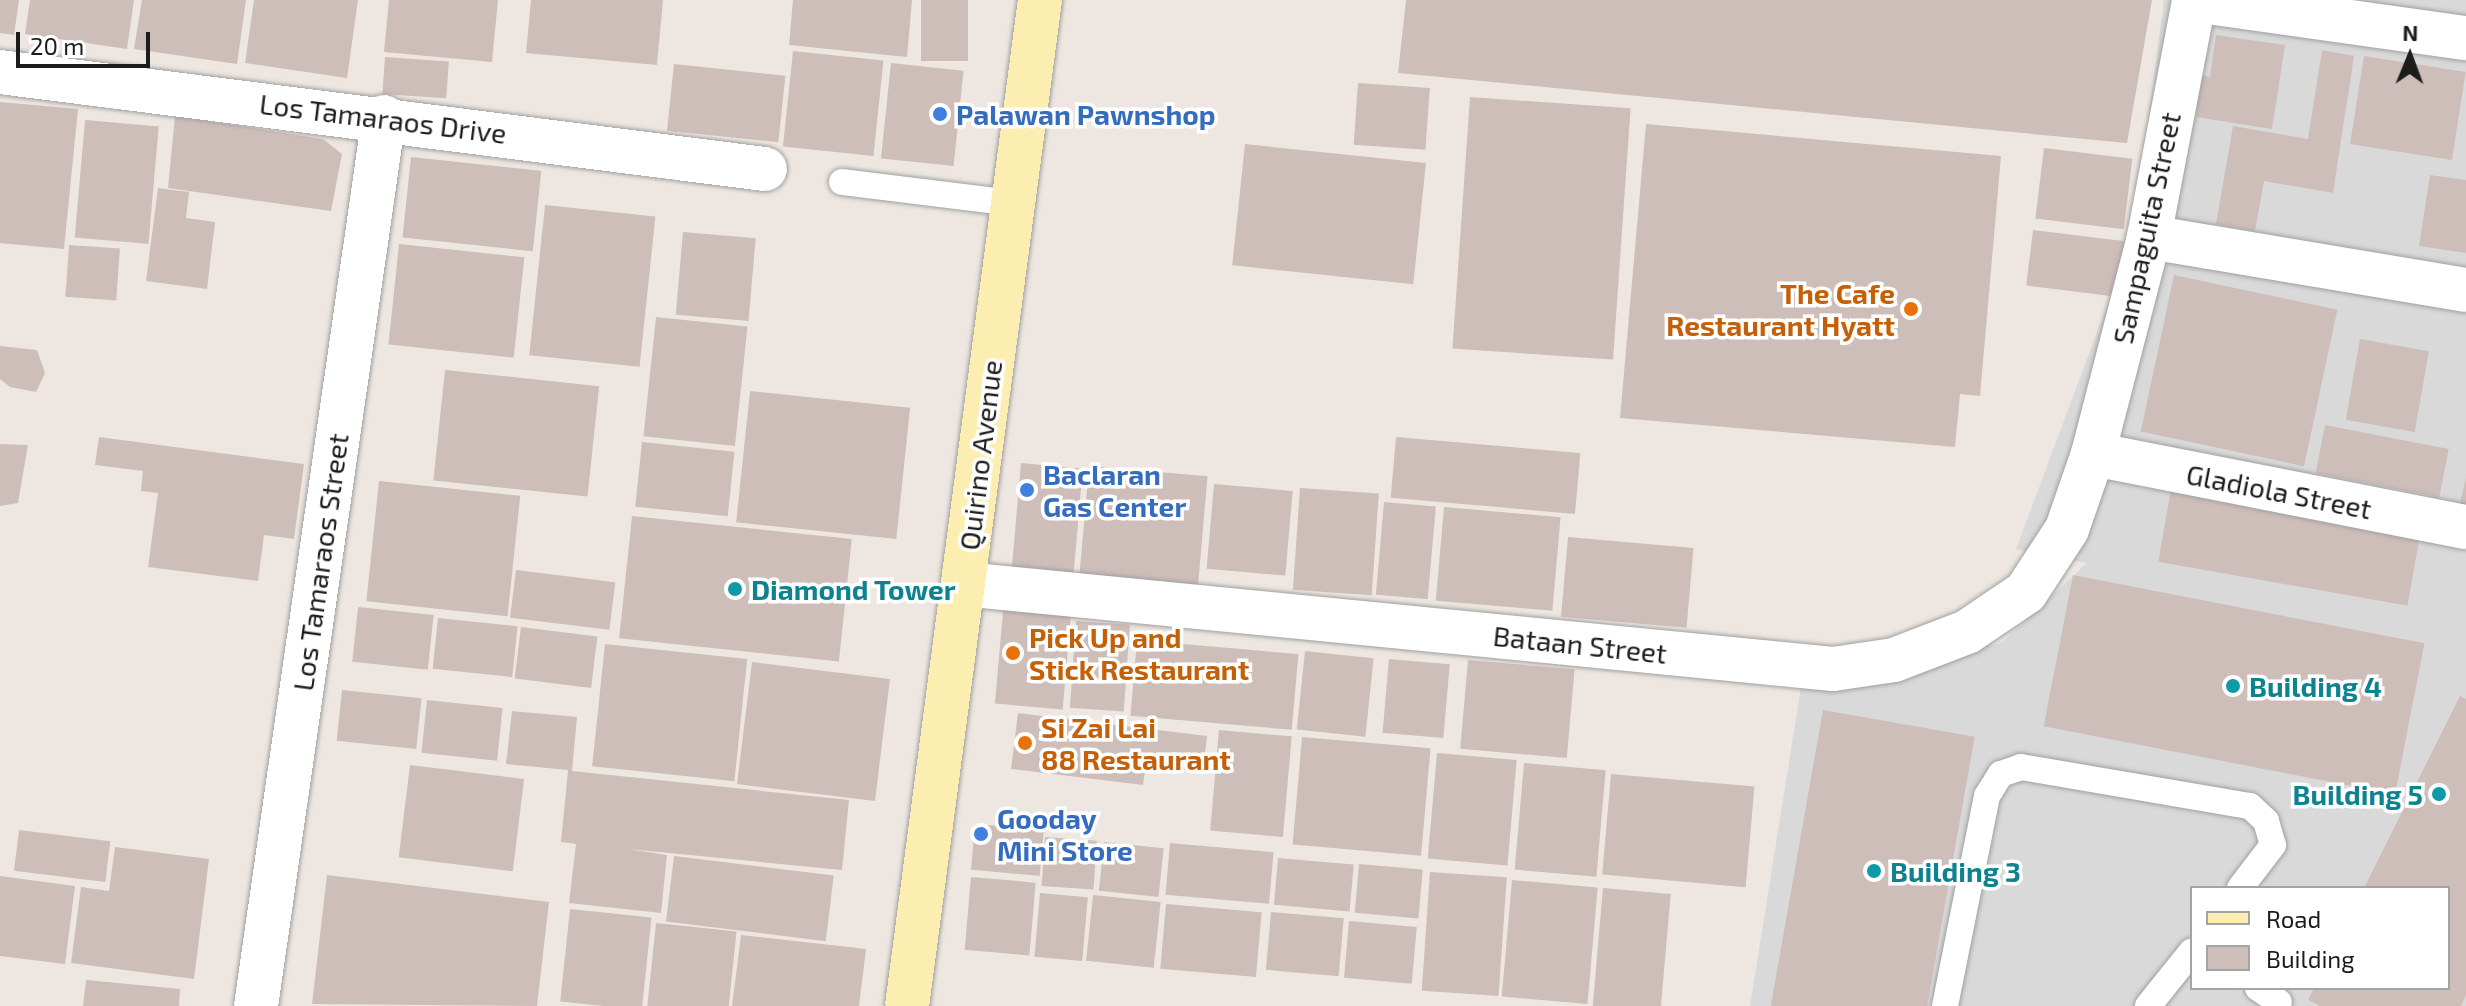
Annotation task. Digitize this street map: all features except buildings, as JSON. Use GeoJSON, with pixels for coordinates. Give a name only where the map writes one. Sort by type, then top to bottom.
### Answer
{"type":"FeatureCollection","features":[{"type":"Feature","properties":{"kind":"main road","name":"Quirino Avenue"},"geometry":{"type":"LineString","coordinates":[[907,1006],[1040,0]]}},
{"type":"Feature","properties":{"kind":"street"},"geometry":{"type":"LineString","coordinates":[[2194,0],[2466,38]]}},
{"type":"Feature","properties":{"kind":"street","name":"Sampaguita Street"},"geometry":{"type":"LineString","coordinates":[[2093,454],[2149,237],[2194,0]]}},
{"type":"Feature","properties":{"kind":"street","name":"Los Tamaraos Drive"},"geometry":{"type":"LineString","coordinates":[[0,72],[384,117],[765,169]]}},
{"type":"Feature","properties":{"kind":"street","name":"Los Tamaraos Street"},"geometry":{"type":"LineString","coordinates":[[256,1006],[384,117]]}},
{"type":"Feature","properties":{"kind":"street"},"geometry":{"type":"LineString","coordinates":[[2149,237],[2466,290]]}},
{"type":"Feature","properties":{"kind":"street","name":"Bataan Street"},"geometry":{"type":"LineString","coordinates":[[963,584],[1833,669],[1894,660],[1967,632],[2026,592],[2067,529],[2093,454]]}},
{"type":"Feature","properties":{"kind":"street","name":"Gladiola Street"},"geometry":{"type":"LineString","coordinates":[[2093,454],[2466,527]]}},
{"type":"Feature","properties":{"kind":"lane"},"geometry":{"type":"LineString","coordinates":[[842,182],[1013,203]]}},
{"type":"Feature","properties":{"kind":"lane"},"geometry":{"type":"LineString","coordinates":[[1945,1006],[1987,796],[2001,774],[2021,767],[2250,806],[2266,821],[2273,845],[2242,886]]}},
{"type":"Feature","properties":{"kind":"lane"},"geometry":{"type":"LineString","coordinates":[[2148,1006],[2190,954]]}},
{"type":"Feature","properties":{"kind":"shaded area"},"geometry":{"type":"Polygon","coordinates":[[[2164,0],[2466,0],[2466,1006],[1750,1006],[1801,687],[2001,643],[2087,563],[2016,549],[2133,236],[2164,0]]]}},
{"type":"Feature","properties":{"kind":"place","name":"Palawan Pawnshop"},"geometry":{"type":"Point","coordinates":[940,114]}},
{"type":"Feature","properties":{"kind":"place","name":"The Cafe Restaurant Hyatt"},"geometry":{"type":"Point","coordinates":[1911,309]}},
{"type":"Feature","properties":{"kind":"place","name":"Baclaran Gas Center"},"geometry":{"type":"Point","coordinates":[1027,490]}},
{"type":"Feature","properties":{"kind":"place","name":"Diamond Tower"},"geometry":{"type":"Point","coordinates":[735,589]}},
{"type":"Feature","properties":{"kind":"place","name":"Pick Up and Stick Restaurant"},"geometry":{"type":"Point","coordinates":[1013,653]}},
{"type":"Feature","properties":{"kind":"place","name":"Building 4"},"geometry":{"type":"Point","coordinates":[2233,686]}},
{"type":"Feature","properties":{"kind":"place","name":"Si Zai Lai 88 Restaurant"},"geometry":{"type":"Point","coordinates":[1025,743]}},
{"type":"Feature","properties":{"kind":"place","name":"Building 5"},"geometry":{"type":"Point","coordinates":[2439,794]}},
{"type":"Feature","properties":{"kind":"place","name":"Gooday Mini Store"},"geometry":{"type":"Point","coordinates":[981,834]}},
{"type":"Feature","properties":{"kind":"place","name":"Building 3"},"geometry":{"type":"Point","coordinates":[1874,871]}}]}
